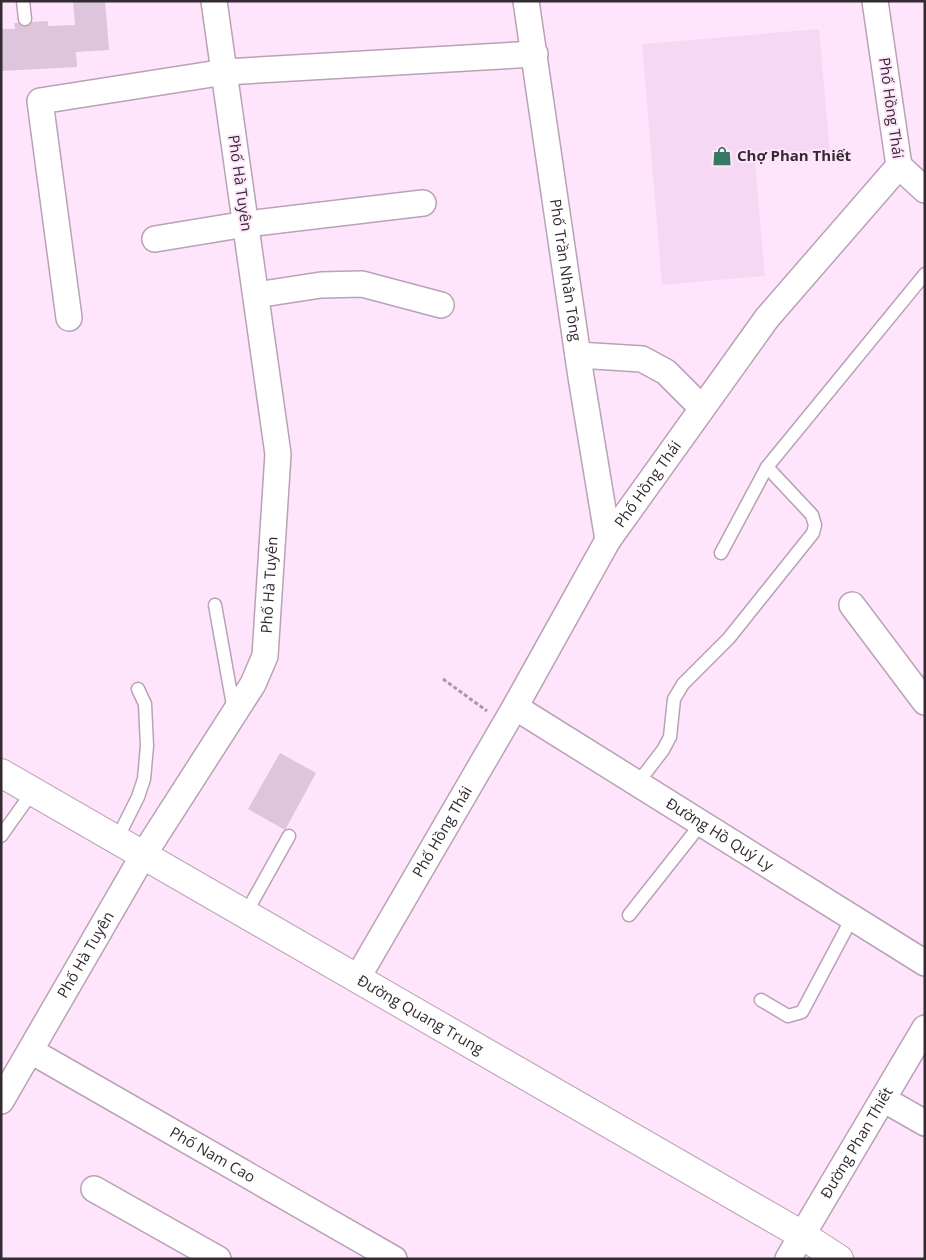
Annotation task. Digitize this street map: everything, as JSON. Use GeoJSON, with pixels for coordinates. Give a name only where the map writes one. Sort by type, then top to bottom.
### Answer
{"type":"FeatureCollection","features":[{"type":"Feature","properties":{"kind":"main road","name":"Đường Quang Trung"},"geometry":{"type":"LineString","coordinates":[[1,773],[358,977],[802,1235],[839,1259]]}},
{"type":"Feature","properties":{"kind":"street","name":"Phố Hà Tuyên"},"geometry":{"type":"LineString","coordinates":[[1,1101],[144,854],[253,684],[265,656],[278,454],[214,1]]}},
{"type":"Feature","properties":{"kind":"street","name":"Phố Trần Nhân Tông"},"geometry":{"type":"LineString","coordinates":[[526,1],[578,355],[608,540]]}},
{"type":"Feature","properties":{"kind":"street","name":"Phố Hồng Thái"},"geometry":{"type":"LineString","coordinates":[[358,977],[510,716],[608,540],[767,318],[899,166],[875,1]]}},
{"type":"Feature","properties":{"kind":"street"},"geometry":{"type":"LineString","coordinates":[[69,318],[40,101],[225,72],[535,54]]}},
{"type":"Feature","properties":{"kind":"street"},"geometry":{"type":"LineString","coordinates":[[899,166],[925,190]]}},
{"type":"Feature","properties":{"kind":"street"},"geometry":{"type":"LineString","coordinates":[[154,238],[246,224],[423,203]]}},
{"type":"Feature","properties":{"kind":"street"},"geometry":{"type":"LineString","coordinates":[[256,295],[321,285],[362,284],[441,305]]}},
{"type":"Feature","properties":{"kind":"street"},"geometry":{"type":"LineString","coordinates":[[578,355],[642,359],[666,372],[702,408]]}},
{"type":"Feature","properties":{"kind":"street"},"geometry":{"type":"LineString","coordinates":[[852,605],[925,702]]}},
{"type":"Feature","properties":{"kind":"street","name":"Đường Hồ Quý Ly"},"geometry":{"type":"LineString","coordinates":[[510,716],[637,784],[925,964]]}},
{"type":"Feature","properties":{"kind":"street","name":"Đường Phan Thiết"},"geometry":{"type":"LineString","coordinates":[[788,1259],[925,1028]]}},
{"type":"Feature","properties":{"kind":"street","name":"Phố Nam Cao"},"geometry":{"type":"LineString","coordinates":[[31,1051],[394,1259]]}},
{"type":"Feature","properties":{"kind":"street"},"geometry":{"type":"LineString","coordinates":[[883,1099],[925,1123]]}},
{"type":"Feature","properties":{"kind":"street"},"geometry":{"type":"LineString","coordinates":[[94,1189],[218,1259]]}},
{"type":"Feature","properties":{"kind":"lane"},"geometry":{"type":"LineString","coordinates":[[23,1],[25,19]]}},
{"type":"Feature","properties":{"kind":"lane"},"geometry":{"type":"LineString","coordinates":[[721,553],[767,467],[925,274]]}},
{"type":"Feature","properties":{"kind":"lane"},"geometry":{"type":"LineString","coordinates":[[637,784],[663,750],[670,737],[674,698],[683,684],[712,658],[813,533],[815,525],[812,516],[767,467]]}},
{"type":"Feature","properties":{"kind":"lane"},"geometry":{"type":"LineString","coordinates":[[215,605],[235,712]]}},
{"type":"Feature","properties":{"kind":"lane"},"geometry":{"type":"LineString","coordinates":[[117,839],[138,797],[144,779],[147,746],[145,704],[138,689]]}},
{"type":"Feature","properties":{"kind":"lane"},"geometry":{"type":"LineString","coordinates":[[1,836],[33,791]]}},
{"type":"Feature","properties":{"kind":"lane"},"geometry":{"type":"LineString","coordinates":[[629,915],[701,824]]}},
{"type":"Feature","properties":{"kind":"lane"},"geometry":{"type":"LineString","coordinates":[[246,913],[289,836]]}},
{"type":"Feature","properties":{"kind":"lane"},"geometry":{"type":"LineString","coordinates":[[761,1000],[788,1016],[802,1012],[852,918]]}},
{"type":"Feature","properties":{"kind":"path"},"geometry":{"type":"LineString","coordinates":[[443,680],[510,716]]}},
{"type":"Feature","properties":{"kind":"shaded area","name":"Chợ Phan Thiết"},"geometry":{"type":"Polygon","coordinates":[[[819,29],[830,153],[755,160],[765,276],[662,285],[642,44],[819,29]]]}},
{"type":"Feature","properties":{"kind":"building"},"geometry":{"type":"Polygon","coordinates":[[[73,1],[105,1],[109,50],[76,52],[77,67],[1,71],[1,29],[15,29],[14,23],[48,21],[48,26],[75,25],[73,1]]]}},
{"type":"Feature","properties":{"kind":"building"},"geometry":{"type":"Polygon","coordinates":[[[280,753],[316,773],[285,830],[248,809],[280,753]]]}},
{"type":"Feature","properties":{"kind":"place","name":"Chợ Phan Thiết"},"geometry":{"type":"Point","coordinates":[722,156]}}]}
